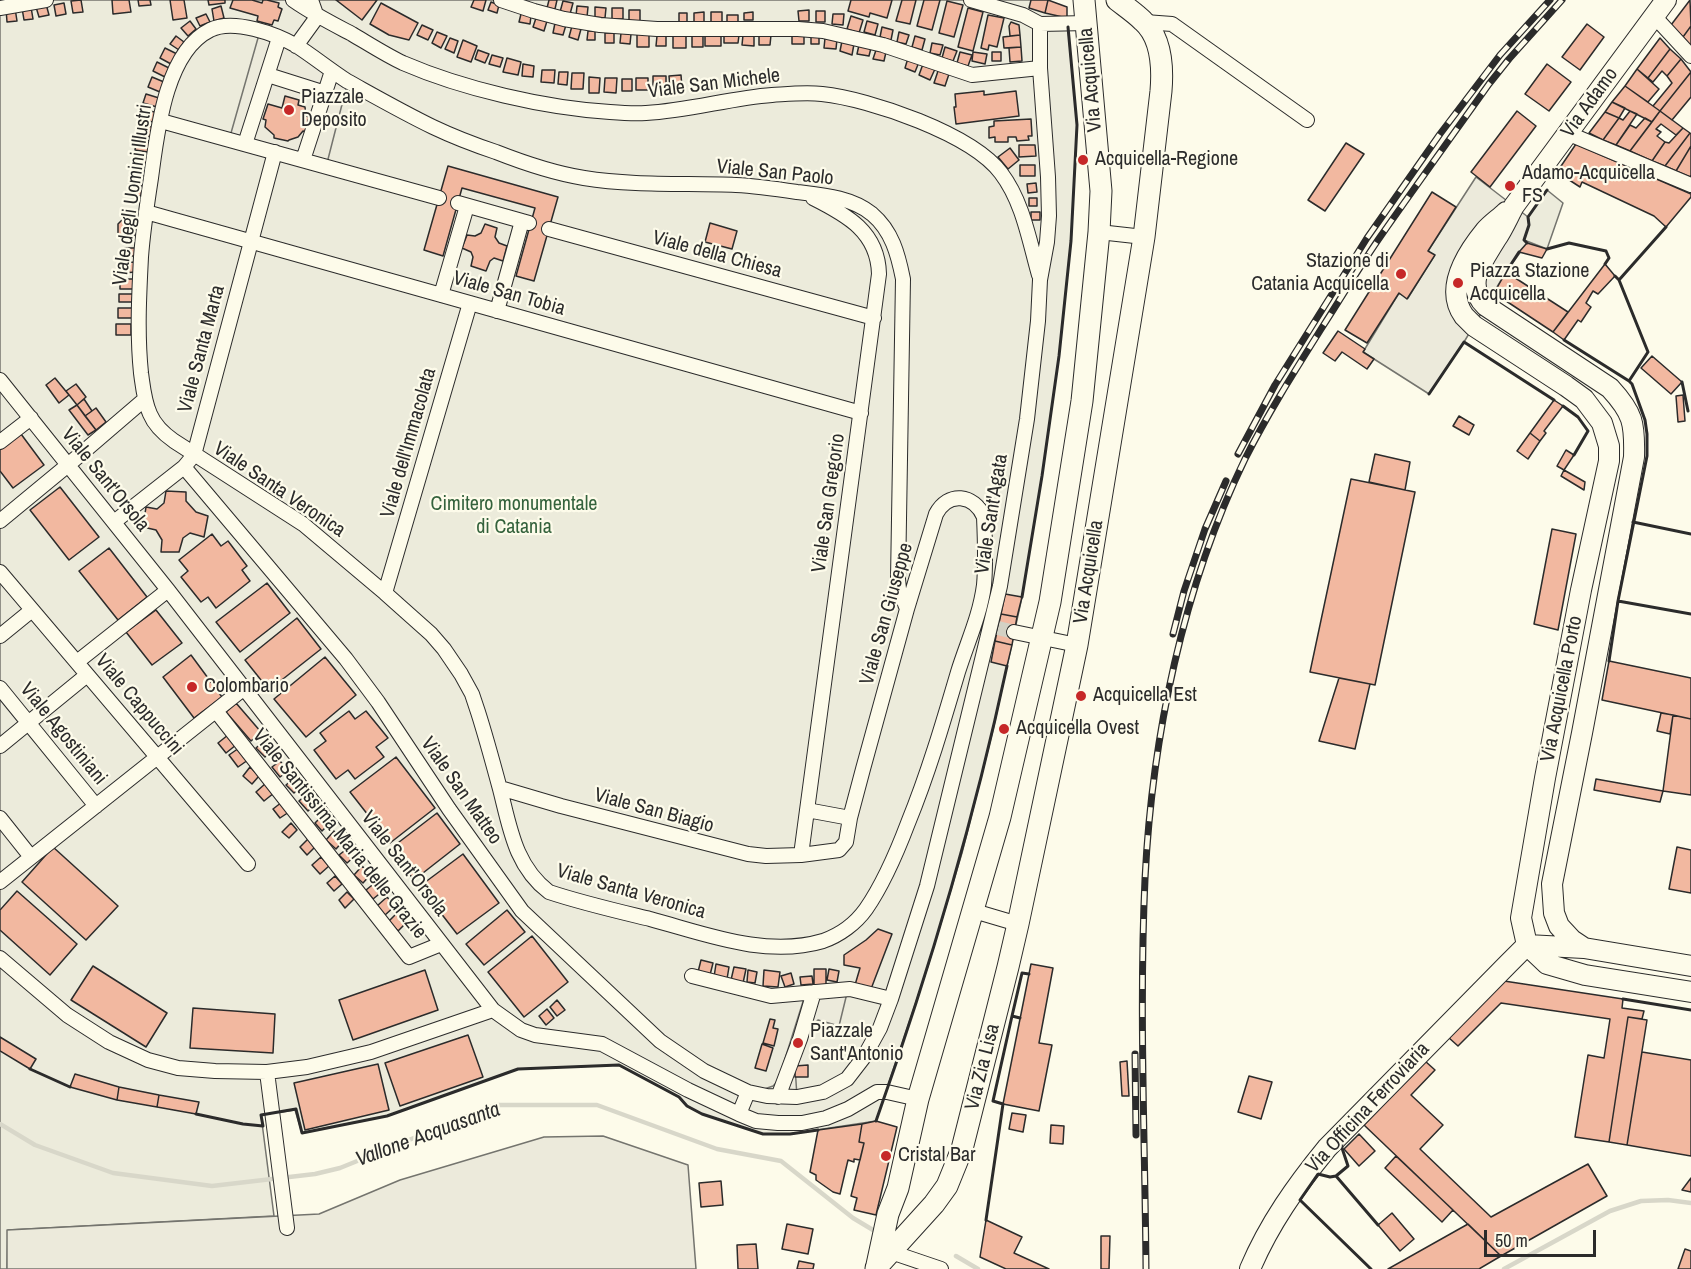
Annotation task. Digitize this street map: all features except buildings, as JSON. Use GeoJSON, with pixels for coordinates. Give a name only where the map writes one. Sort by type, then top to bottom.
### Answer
{"type":"FeatureCollection","features":[{"type":"Feature","properties":{"kind":"main road","name":"Via Acquicella"},"geometry":{"type":"LineString","coordinates":[[1041,638],[1050,602],[1082,401],[1099,232],[1101,191],[1084,0]]}},
{"type":"Feature","properties":{"kind":"main road","name":"Via Acquicella"},"geometry":{"type":"LineString","coordinates":[[1077,645],[1144,237],[1162,70],[1160,52],[1145,22],[1117,0]]}},
{"type":"Feature","properties":{"kind":"main road","name":"Via Adamo"},"geometry":{"type":"LineString","coordinates":[[1514,206],[1666,0]]}},
{"type":"Feature","properties":{"kind":"main road","name":"Via Acquicella Porto"},"geometry":{"type":"LineString","coordinates":[[1514,206],[1480,265],[1475,284],[1476,292],[1486,306],[1610,388],[1624,402],[1631,416],[1635,435],[1634,457],[1552,884],[1554,913],[1559,926],[1572,940],[1586,949]]}},
{"type":"Feature","properties":{"kind":"main road","name":"Via Acquicella Porto"},"geometry":{"type":"LineString","coordinates":[[1514,206],[1486,230],[1458,274],[1457,293],[1460,307],[1474,326],[1584,399],[1602,423],[1609,446],[1610,461],[1581,590],[1521,918],[1527,945]]}},
{"type":"Feature","properties":{"kind":"main road"},"geometry":{"type":"LineString","coordinates":[[881,1263],[888,1214],[898,1188],[918,1099],[1000,817],[1041,638]]}},
{"type":"Feature","properties":{"kind":"main road","name":"Via Zia Lisa"},"geometry":{"type":"LineString","coordinates":[[881,1263],[934,1204],[947,1186],[962,1149],[1018,924],[1077,645]]}},
{"type":"Feature","properties":{"kind":"main road"},"geometry":{"type":"LineString","coordinates":[[1555,729],[1582,734]]}},
{"type":"Feature","properties":{"kind":"main road"},"geometry":{"type":"LineString","coordinates":[[1521,918],[1508,964],[1691,992]]}},
{"type":"Feature","properties":{"kind":"main road"},"geometry":{"type":"LineString","coordinates":[[1527,945],[1586,949],[1691,966]]}},
{"type":"Feature","properties":{"kind":"main road"},"geometry":{"type":"LineString","coordinates":[[1527,945],[1547,964],[1585,975]]}},
{"type":"Feature","properties":{"kind":"main road","name":"Via Officina Ferroviaria"},"geometry":{"type":"LineString","coordinates":[[1250,1269],[1277,1216],[1301,1180],[1327,1148],[1527,945]]}},
{"type":"Feature","properties":{"kind":"main road"},"geometry":{"type":"LineString","coordinates":[[1585,975],[1586,949]]}},
{"type":"Feature","properties":{"kind":"main road"},"geometry":{"type":"LineString","coordinates":[[898,1188],[905,1201],[912,1205],[934,1204]]}},
{"type":"Feature","properties":{"kind":"street"},"geometry":{"type":"LineString","coordinates":[[0,8],[46,0]]}},
{"type":"Feature","properties":{"kind":"street","name":"Viale San Michele"},"geometry":{"type":"LineString","coordinates":[[293,0],[317,16],[402,62],[443,78],[561,107],[646,113],[752,97],[820,94],[878,106],[906,116],[955,138],[991,161],[1002,174],[1016,197],[1040,279]]}},
{"type":"Feature","properties":{"kind":"street"},"geometry":{"type":"LineString","coordinates":[[296,46],[317,16],[312,0]]}},
{"type":"Feature","properties":{"kind":"street"},"geometry":{"type":"LineString","coordinates":[[501,0],[564,19],[618,27],[823,31],[883,45],[972,75],[1040,68]]}},
{"type":"Feature","properties":{"kind":"street"},"geometry":{"type":"LineString","coordinates":[[971,0],[1023,15],[1040,24],[1086,24]]}},
{"type":"Feature","properties":{"kind":"street"},"geometry":{"type":"LineString","coordinates":[[1654,16],[1691,56]]}},
{"type":"Feature","properties":{"kind":"street"},"geometry":{"type":"LineString","coordinates":[[1145,22],[1172,24],[1307,120]]}},
{"type":"Feature","properties":{"kind":"street","name":"Viale Sant'Agata"},"geometry":{"type":"LineString","coordinates":[[778,1097],[797,1097],[823,1092],[848,1079],[864,1057],[880,1028],[927,886],[994,627],[1027,419],[1038,321],[1040,279],[1049,216],[1040,68],[1040,24]]}},
{"type":"Feature","properties":{"kind":"street","name":"Viale degli Uomini Illustri"},"geometry":{"type":"LineString","coordinates":[[145,399],[138,345],[142,244],[161,121],[174,73],[192,42],[219,26],[229,25],[250,29],[296,46]]}},
{"type":"Feature","properties":{"kind":"street"},"geometry":{"type":"LineString","coordinates":[[245,144],[279,38]]}},
{"type":"Feature","properties":{"kind":"street","name":"Viale San Paolo"},"geometry":{"type":"LineString","coordinates":[[296,46],[332,71],[433,127],[464,141],[534,166],[581,177],[634,183],[739,185],[823,195],[850,202],[870,213],[880,222],[896,248],[903,279],[898,579],[899,589],[907,609]]}},
{"type":"Feature","properties":{"kind":"street"},"geometry":{"type":"LineString","coordinates":[[303,160],[332,71]]}},
{"type":"Feature","properties":{"kind":"street"},"geometry":{"type":"LineString","coordinates":[[268,75],[325,93]]}},
{"type":"Feature","properties":{"kind":"street"},"geometry":{"type":"LineString","coordinates":[[161,121],[439,198]]}},
{"type":"Feature","properties":{"kind":"street"},"geometry":{"type":"LineString","coordinates":[[1567,134],[1691,185]]}},
{"type":"Feature","properties":{"kind":"street","name":"Viale Santa Marta"},"geometry":{"type":"LineString","coordinates":[[114,522],[184,466],[194,455],[275,152]]}},
{"type":"Feature","properties":{"kind":"street","name":"Viale San Gregorio"},"geometry":{"type":"LineString","coordinates":[[801,855],[879,274],[879,263],[871,241],[854,221],[803,192]]}},
{"type":"Feature","properties":{"kind":"street"},"geometry":{"type":"LineString","coordinates":[[441,295],[462,205],[526,223],[497,311]]}},
{"type":"Feature","properties":{"kind":"street","name":"Viale San Tobia"},"geometry":{"type":"LineString","coordinates":[[146,212],[861,413]]}},
{"type":"Feature","properties":{"kind":"street","name":"Viale della Chiesa"},"geometry":{"type":"LineString","coordinates":[[549,229],[874,318]]}},
{"type":"Feature","properties":{"kind":"street"},"geometry":{"type":"LineString","coordinates":[[1099,232],[1144,237]]}},
{"type":"Feature","properties":{"kind":"street","name":"Viale dell'Immacolata"},"geometry":{"type":"LineString","coordinates":[[385,593],[470,303]]}},
{"type":"Feature","properties":{"kind":"street","name":"Viale Sant'Orsola"},"geometry":{"type":"LineString","coordinates":[[0,380],[168,590],[493,1010],[521,1030],[535,1035],[602,1044],[688,1090],[756,1121],[802,1123],[826,1118],[848,1109],[877,1092],[918,1099]]}},
{"type":"Feature","properties":{"kind":"street"},"geometry":{"type":"LineString","coordinates":[[0,521],[145,399]]}},
{"type":"Feature","properties":{"kind":"street","name":"Viale Santa Veronica"},"geometry":{"type":"LineString","coordinates":[[145,399],[150,416],[160,431],[303,524],[385,593],[431,634],[444,649],[456,664],[472,694],[500,788],[508,826],[521,859],[532,877],[549,892],[760,946],[782,947],[809,944],[826,940],[848,927],[866,910],[893,859],[920,792],[975,623]]}},
{"type":"Feature","properties":{"kind":"street"},"geometry":{"type":"LineString","coordinates":[[0,442],[31,418]]}},
{"type":"Feature","properties":{"kind":"street","name":"Viale San Matteo"},"geometry":{"type":"LineString","coordinates":[[184,466],[346,659],[522,911],[660,1041],[704,1071],[748,1092],[778,1097]]}},
{"type":"Feature","properties":{"kind":"street","name":"Viale San Giuseppe"},"geometry":{"type":"LineString","coordinates":[[801,855],[839,850],[846,842],[850,818],[907,609],[936,514],[940,506],[952,499],[969,500],[975,503],[981,509],[984,517],[984,584],[975,623]]}},
{"type":"Feature","properties":{"kind":"street","name":"Viale Cappuccini"},"geometry":{"type":"LineString","coordinates":[[0,572],[248,864]]}},
{"type":"Feature","properties":{"kind":"street"},"geometry":{"type":"LineString","coordinates":[[77,662],[168,590]]}},
{"type":"Feature","properties":{"kind":"street"},"geometry":{"type":"LineString","coordinates":[[0,636],[32,610]]}},
{"type":"Feature","properties":{"kind":"street"},"geometry":{"type":"LineString","coordinates":[[975,623],[994,627]]}},
{"type":"Feature","properties":{"kind":"street"},"geometry":{"type":"LineString","coordinates":[[1014,632],[1041,638]]}},
{"type":"Feature","properties":{"kind":"street","name":"Via Acquicella"},"geometry":{"type":"LineString","coordinates":[[1041,638],[1077,645]]}},
{"type":"Feature","properties":{"kind":"street"},"geometry":{"type":"LineString","coordinates":[[0,746],[87,675]]}},
{"type":"Feature","properties":{"kind":"street","name":"Viale Agostiniani"},"geometry":{"type":"LineString","coordinates":[[0,687],[96,806]]}},
{"type":"Feature","properties":{"kind":"street"},"geometry":{"type":"LineString","coordinates":[[0,882],[243,689]]}},
{"type":"Feature","properties":{"kind":"street","name":"Viale Santissima Maria delle Grazie"},"geometry":{"type":"LineString","coordinates":[[216,711],[409,957],[441,944]]}},
{"type":"Feature","properties":{"kind":"street","name":"Viale San Biagio"},"geometry":{"type":"LineString","coordinates":[[500,788],[728,850],[766,856],[801,855]]}},
{"type":"Feature","properties":{"kind":"street"},"geometry":{"type":"LineString","coordinates":[[807,810],[850,818]]}},
{"type":"Feature","properties":{"kind":"street"},"geometry":{"type":"LineString","coordinates":[[0,818],[31,857]]}},
{"type":"Feature","properties":{"kind":"street"},"geometry":{"type":"LineString","coordinates":[[974,911],[1018,924]]}},
{"type":"Feature","properties":{"kind":"street"},"geometry":{"type":"LineString","coordinates":[[0,958],[67,1015],[110,1042],[148,1060],[178,1068],[267,1072],[306,1067],[371,1052],[493,1010]]}},
{"type":"Feature","properties":{"kind":"street"},"geometry":{"type":"LineString","coordinates":[[692,976],[771,996],[850,990],[891,999]]}},
{"type":"Feature","properties":{"kind":"street"},"geometry":{"type":"LineString","coordinates":[[778,1097],[800,1039],[814,992]]}},
{"type":"Feature","properties":{"kind":"street"},"geometry":{"type":"LineString","coordinates":[[267,1072],[287,1228]]}},
{"type":"Feature","properties":{"kind":"street"},"geometry":{"type":"LineString","coordinates":[[739,1114],[748,1092]]}},
{"type":"Feature","properties":{"kind":"street"},"geometry":{"type":"LineString","coordinates":[[881,1263],[941,1269]]}},
{"type":"Feature","properties":{"kind":"green space","name":"Cimitero monumentale di Catania"},"geometry":{"type":"Polygon","coordinates":[[[0,0],[1047,0],[1067,18],[1077,125],[1071,241],[1059,356],[1022,597],[993,730],[962,853],[928,966],[876,1121],[790,1134],[763,1134],[702,1114],[687,1106],[679,1097],[619,1065],[518,1069],[387,1116],[302,1133],[295,1110],[261,1115],[274,1216],[8,1230],[7,1269],[0,1269],[0,0]]]}},
{"type":"Feature","properties":{"kind":"green space"},"geometry":{"type":"Polygon","coordinates":[[[1547,190],[1563,203],[1547,249],[1524,240],[1529,225],[1528,217],[1547,190]]]}},
{"type":"Feature","properties":{"kind":"shaded area","name":"Piazzale Deposito"},"geometry":{"type":"Polygon","coordinates":[[[260,31],[348,81],[326,167],[229,140],[260,31]]]}},
{"type":"Feature","properties":{"kind":"shaded area","name":"Piazza Stazione Acquicella"},"geometry":{"type":"Polygon","coordinates":[[[1476,177],[1528,217],[1529,225],[1524,240],[1527,243],[1506,272],[1464,342],[1429,394],[1363,352],[1399,293],[1408,298],[1434,256],[1428,251],[1476,177]]]}},
{"type":"Feature","properties":{"kind":"shaded area","name":"Piazzale Sant'Antonio"},"geometry":{"type":"Polygon","coordinates":[[[848,989],[839,1026],[818,1020],[813,1025],[795,1066],[797,1097],[753,1093],[773,1086],[778,1081],[806,992],[848,989]]]}},
{"type":"Feature","properties":{"kind":"shaded area"},"geometry":{"type":"Polygon","coordinates":[[[603,1136],[688,1165],[696,1269],[7,1269],[7,1230],[319,1214],[400,1180],[544,1137],[603,1136]]]}},
{"type":"Feature","properties":{"kind":"waterway","name":"Vallone Acquasanta"},"geometry":{"type":"LineString","coordinates":[[0,1124],[35,1145],[113,1173],[212,1186],[315,1174],[340,1168],[495,1105],[597,1105],[717,1149],[781,1161],[853,1218],[873,1230]]}},
{"type":"Feature","properties":{"kind":"waterway"},"geometry":{"type":"LineString","coordinates":[[1504,1269],[1610,1211],[1641,1201],[1668,1200],[1691,1203]]}},
{"type":"Feature","properties":{"kind":"waterway"},"geometry":{"type":"LineString","coordinates":[[956,1256],[978,1269]]}},
{"type":"Feature","properties":{"kind":"tunnel"},"geometry":{"type":"LineString","coordinates":[[998,628],[1014,632]]}},
{"type":"Feature","properties":{"kind":"railway"},"geometry":{"type":"LineString","coordinates":[[1238,454],[1275,385],[1367,238],[1440,134],[1500,55],[1550,0]]}},
{"type":"Feature","properties":{"kind":"railway"},"geometry":{"type":"LineString","coordinates":[[1146,1269],[1142,976],[1149,825],[1163,717],[1174,664],[1204,559],[1223,508],[1254,442],[1364,261],[1489,84],[1562,0]]}},
{"type":"Feature","properties":{"kind":"railway"},"geometry":{"type":"LineString","coordinates":[[1173,634],[1184,591],[1205,529],[1226,481]]}},
{"type":"Feature","properties":{"kind":"railway"},"geometry":{"type":"LineString","coordinates":[[1135,1054],[1136,1135]]}},
{"type":"Feature","properties":{"kind":"wall"},"geometry":{"type":"LineString","coordinates":[[1022,597],[1059,356],[1071,241],[1077,125],[1068,27]]}},
{"type":"Feature","properties":{"kind":"wall"},"geometry":{"type":"LineString","coordinates":[[1527,243],[1524,240],[1529,225],[1528,217],[1547,190]]}},
{"type":"Feature","properties":{"kind":"wall"},"geometry":{"type":"LineString","coordinates":[[1619,280],[1666,227]]}},
{"type":"Feature","properties":{"kind":"wall"},"geometry":{"type":"LineString","coordinates":[[1547,249],[1569,243],[1606,251],[1609,258],[1605,264]]}},
{"type":"Feature","properties":{"kind":"wall"},"geometry":{"type":"LineString","coordinates":[[1506,272],[1519,252]]}},
{"type":"Feature","properties":{"kind":"wall"},"geometry":{"type":"LineString","coordinates":[[1615,276],[1619,280],[1648,352],[1629,381]]}},
{"type":"Feature","properties":{"kind":"wall"},"geometry":{"type":"LineString","coordinates":[[1564,340],[1632,384],[1645,420],[1647,434],[1647,456],[1618,601],[1609,661]]}},
{"type":"Feature","properties":{"kind":"wall"},"geometry":{"type":"LineString","coordinates":[[1429,394],[1464,342],[1554,400]]}},
{"type":"Feature","properties":{"kind":"wall"},"geometry":{"type":"LineString","coordinates":[[1682,382],[1688,411]]}},
{"type":"Feature","properties":{"kind":"wall"},"geometry":{"type":"LineString","coordinates":[[1563,406],[1578,417],[1588,431],[1574,455]]}},
{"type":"Feature","properties":{"kind":"wall"},"geometry":{"type":"LineString","coordinates":[[1633,522],[1691,534]]}},
{"type":"Feature","properties":{"kind":"wall"},"geometry":{"type":"LineString","coordinates":[[1618,601],[1691,614]]}},
{"type":"Feature","properties":{"kind":"wall"},"geometry":{"type":"LineString","coordinates":[[876,1121],[949,895],[980,781],[1007,666]]}},
{"type":"Feature","properties":{"kind":"wall"},"geometry":{"type":"LineString","coordinates":[[1020,1018],[1012,1016],[1022,973],[1029,974]]}},
{"type":"Feature","properties":{"kind":"wall"},"geometry":{"type":"LineString","coordinates":[[1623,999],[1691,1010]]}},
{"type":"Feature","properties":{"kind":"wall"},"geometry":{"type":"LineString","coordinates":[[986,1220],[1003,1104],[993,1101],[1012,1016]]}},
{"type":"Feature","properties":{"kind":"wall"},"geometry":{"type":"LineString","coordinates":[[196,1114],[263,1126],[261,1115],[296,1109],[302,1133],[387,1116],[518,1069],[619,1065],[679,1097],[687,1106],[702,1114],[763,1134],[790,1134],[818,1130]]}},
{"type":"Feature","properties":{"kind":"wall"},"geometry":{"type":"LineString","coordinates":[[30,1069],[70,1087]]}},
{"type":"Feature","properties":{"kind":"wall"},"geometry":{"type":"LineString","coordinates":[[1344,1143],[1341,1145],[1348,1166],[1336,1176],[1378,1225]]}},
{"type":"Feature","properties":{"kind":"wall"},"geometry":{"type":"LineString","coordinates":[[1336,1176],[1318,1174],[1300,1200],[1371,1269]]}},
{"type":"Feature","properties":{"kind":"place","name":"Piazzale Deposito"},"geometry":{"type":"Point","coordinates":[289,110]}},
{"type":"Feature","properties":{"kind":"place","name":"Acquicella-Regione"},"geometry":{"type":"Point","coordinates":[1083,160]}},
{"type":"Feature","properties":{"kind":"place","name":"Adamo-Acquicella FS"},"geometry":{"type":"Point","coordinates":[1510,186]}},
{"type":"Feature","properties":{"kind":"place","name":"Stazione di Catania Acquicella"},"geometry":{"type":"Point","coordinates":[1401,274]}},
{"type":"Feature","properties":{"kind":"place","name":"Piazza Stazione Acquicella"},"geometry":{"type":"Point","coordinates":[1458,283]}},
{"type":"Feature","properties":{"kind":"place","name":"Colombario"},"geometry":{"type":"Point","coordinates":[192,687]}},
{"type":"Feature","properties":{"kind":"place","name":"Acquicella Est"},"geometry":{"type":"Point","coordinates":[1081,696]}},
{"type":"Feature","properties":{"kind":"place","name":"Acquicella Ovest"},"geometry":{"type":"Point","coordinates":[1004,729]}},
{"type":"Feature","properties":{"kind":"place","name":"Piazzale Sant'Antonio"},"geometry":{"type":"Point","coordinates":[798,1043]}},
{"type":"Feature","properties":{"kind":"place","name":"Cristal Bar"},"geometry":{"type":"Point","coordinates":[886,1156]}}]}
